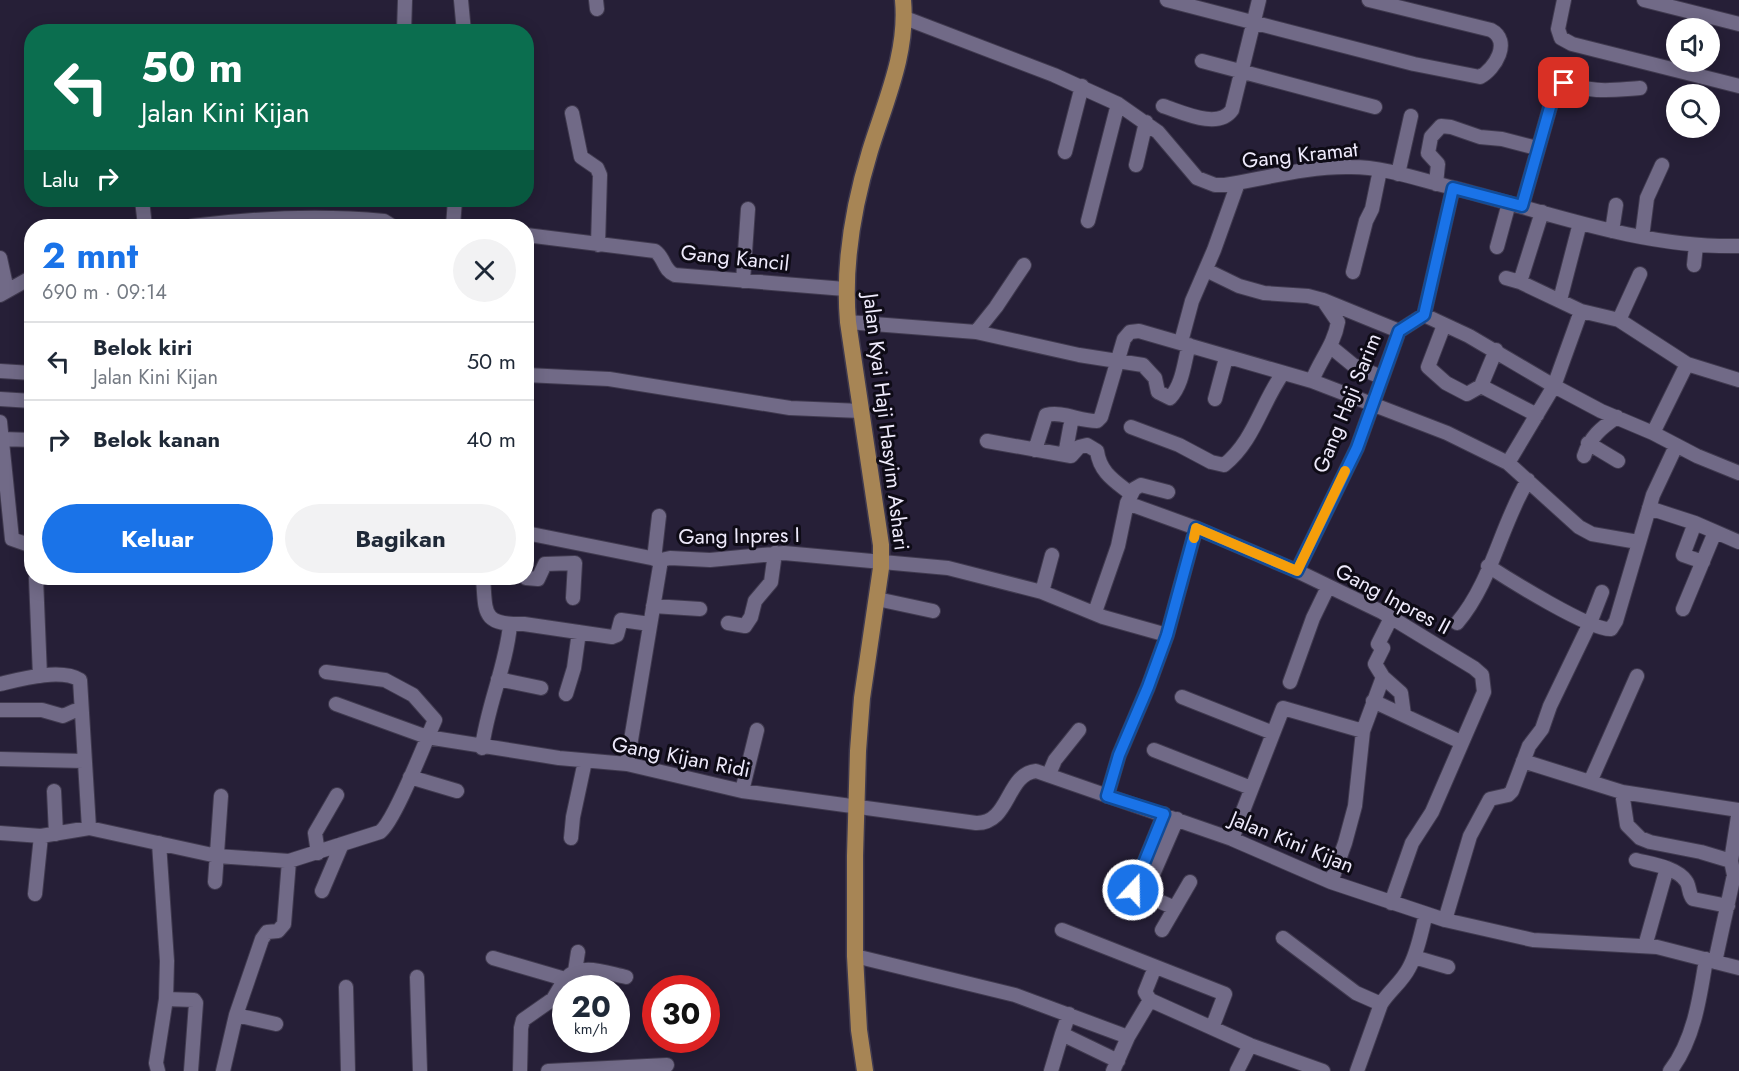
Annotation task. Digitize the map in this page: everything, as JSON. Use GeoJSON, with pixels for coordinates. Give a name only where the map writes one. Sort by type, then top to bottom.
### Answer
{"type":"FeatureCollection","features":[{"type":"Feature","properties":{"kind":"main road","name":"Jalan Kyai Haji Hasyim Ashari"},"geometry":{"type":"LineString","coordinates":[[865,1071],[859,1030],[855,956],[856,805],[862,698],[881,561],[874,490],[845,289],[850,240],[860,188],[898,60],[904,18],[903,0]]}},
{"type":"Feature","properties":{"kind":"street"},"geometry":{"type":"LineString","coordinates":[[405,0],[405,24]]}},
{"type":"Feature","properties":{"kind":"street"},"geometry":{"type":"LineString","coordinates":[[461,0],[463,24]]}},
{"type":"Feature","properties":{"kind":"street"},"geometry":{"type":"LineString","coordinates":[[1167,0],[1414,64],[1480,77],[1491,72],[1496,63],[1500,40],[1497,33],[1491,30],[1369,0]]}},
{"type":"Feature","properties":{"kind":"street"},"geometry":{"type":"LineString","coordinates":[[1163,106],[1220,120],[1228,116],[1232,110],[1259,0]]}},
{"type":"Feature","properties":{"kind":"street"},"geometry":{"type":"LineString","coordinates":[[1564,0],[1558,29],[1561,38],[1572,45],[1739,86]]}},
{"type":"Feature","properties":{"kind":"street"},"geometry":{"type":"LineString","coordinates":[[1644,0],[1739,24]]}},
{"type":"Feature","properties":{"kind":"street","name":"Gang Kramat"},"geometry":{"type":"LineString","coordinates":[[904,18],[1082,86],[1118,104],[1158,132],[1197,178],[1215,185],[1350,167],[1380,170],[1612,231],[1696,245],[1739,246]]}},
{"type":"Feature","properties":{"kind":"street"},"geometry":{"type":"LineString","coordinates":[[1202,61],[1375,106]]}},
{"type":"Feature","properties":{"kind":"street"},"geometry":{"type":"LineString","coordinates":[[1497,247],[1538,148],[1542,129],[1551,111],[1556,86],[1560,83],[1591,90],[1640,88]]}},
{"type":"Feature","properties":{"kind":"street"},"geometry":{"type":"LineString","coordinates":[[1065,152],[1082,86]]}},
{"type":"Feature","properties":{"kind":"street"},"geometry":{"type":"LineString","coordinates":[[1088,221],[1118,104]]}},
{"type":"Feature","properties":{"kind":"street"},"geometry":{"type":"LineString","coordinates":[[572,113],[581,157],[597,168],[600,175],[598,245]]}},
{"type":"Feature","properties":{"kind":"street"},"geometry":{"type":"LineString","coordinates":[[1398,174],[1411,116]]}},
{"type":"Feature","properties":{"kind":"street"},"geometry":{"type":"LineString","coordinates":[[1136,165],[1146,122]]}},
{"type":"Feature","properties":{"kind":"street"},"geometry":{"type":"LineString","coordinates":[[1436,183],[1438,164],[1428,153],[1431,137],[1441,126],[1480,137],[1502,138],[1538,148]]}},
{"type":"Feature","properties":{"kind":"street"},"geometry":{"type":"LineString","coordinates":[[1642,237],[1647,198],[1662,165]]}},
{"type":"Feature","properties":{"kind":"street"},"geometry":{"type":"LineString","coordinates":[[1353,272],[1366,221],[1372,209],[1380,170]]}},
{"type":"Feature","properties":{"kind":"street"},"geometry":{"type":"LineString","coordinates":[[848,322],[976,332],[1078,355],[1143,365],[1155,378],[1158,392],[1170,398],[1175,393],[1182,375],[1192,301],[1238,183]]}},
{"type":"Feature","properties":{"kind":"street"},"geometry":{"type":"LineString","coordinates":[[1453,188],[1424,315],[1496,350],[1554,386],[1676,446],[1739,473]]}},
{"type":"Feature","properties":{"kind":"street"},"geometry":{"type":"LineString","coordinates":[[1612,231],[1616,205]]}},
{"type":"Feature","properties":{"kind":"street"},"geometry":{"type":"LineString","coordinates":[[743,280],[748,208]]}},
{"type":"Feature","properties":{"kind":"street"},"geometry":{"type":"LineString","coordinates":[[1520,282],[1542,212]]}},
{"type":"Feature","properties":{"kind":"street"},"geometry":{"type":"LineString","coordinates":[[1560,300],[1580,223]]}},
{"type":"Feature","properties":{"kind":"street","name":"Gang Kancil"},"geometry":{"type":"LineString","coordinates":[[534,236],[655,251],[660,255],[669,273],[675,275],[845,289]]}},
{"type":"Feature","properties":{"kind":"street"},"geometry":{"type":"LineString","coordinates":[[1694,265],[1696,245]]}},
{"type":"Feature","properties":{"kind":"street"},"geometry":{"type":"LineString","coordinates":[[0,258],[3,293],[24,281]]}},
{"type":"Feature","properties":{"kind":"street"},"geometry":{"type":"LineString","coordinates":[[976,332],[996,308],[1024,265]]}},
{"type":"Feature","properties":{"kind":"street"},"geometry":{"type":"LineString","coordinates":[[1206,270],[1239,286],[1264,293],[1308,296],[1323,300],[1399,331]]}},
{"type":"Feature","properties":{"kind":"street"},"geometry":{"type":"LineString","coordinates":[[1619,320],[1640,274]]}},
{"type":"Feature","properties":{"kind":"street"},"geometry":{"type":"LineString","coordinates":[[1506,278],[1520,282],[1581,311],[1619,320],[1687,364],[1739,380]]}},
{"type":"Feature","properties":{"kind":"street"},"geometry":{"type":"LineString","coordinates":[[1312,381],[1320,361],[1331,347],[1338,322],[1323,300]]}},
{"type":"Feature","properties":{"kind":"street"},"geometry":{"type":"LineString","coordinates":[[1508,463],[1554,386],[1581,311]]}},
{"type":"Feature","properties":{"kind":"street","name":"Gang Haji Sarim"},"geometry":{"type":"LineString","coordinates":[[1297,571],[1357,448],[1399,331],[1424,315]]}},
{"type":"Feature","properties":{"kind":"street"},"geometry":{"type":"LineString","coordinates":[[1444,325],[1428,364],[1430,370],[1458,391],[1467,394],[1481,386],[1496,350]]}},
{"type":"Feature","properties":{"kind":"street"},"geometry":{"type":"LineString","coordinates":[[1035,450],[1046,415],[1058,412],[1097,421],[1101,417],[1124,339],[1130,332],[1139,331],[1312,381],[1447,433],[1508,463],[1579,527],[1592,534],[1638,542]]}},
{"type":"Feature","properties":{"kind":"street"},"geometry":{"type":"LineString","coordinates":[[1331,347],[1353,365],[1381,377]]}},
{"type":"Feature","properties":{"kind":"street"},"geometry":{"type":"LineString","coordinates":[[1215,399],[1226,358]]}},
{"type":"Feature","properties":{"kind":"street"},"geometry":{"type":"LineString","coordinates":[[1653,433],[1687,364]]}},
{"type":"Feature","properties":{"kind":"street"},"geometry":{"type":"LineString","coordinates":[[0,371],[24,372]]}},
{"type":"Feature","properties":{"kind":"street"},"geometry":{"type":"LineString","coordinates":[[1131,427],[1179,445],[1211,462],[1224,465],[1252,434],[1267,399],[1283,373]]}},
{"type":"Feature","properties":{"kind":"street"},"geometry":{"type":"LineString","coordinates":[[534,375],[609,379],[790,408],[861,411]]}},
{"type":"Feature","properties":{"kind":"street"},"geometry":{"type":"LineString","coordinates":[[1481,386],[1537,415]]}},
{"type":"Feature","properties":{"kind":"street"},"geometry":{"type":"LineString","coordinates":[[0,399],[24,400]]}},
{"type":"Feature","properties":{"kind":"street"},"geometry":{"type":"LineString","coordinates":[[987,441],[1065,455],[1072,417]]}},
{"type":"Feature","properties":{"kind":"street"},"geometry":{"type":"LineString","coordinates":[[1617,417],[1598,431],[1586,449],[1618,461]]}},
{"type":"Feature","properties":{"kind":"street"},"geometry":{"type":"LineString","coordinates":[[0,422],[12,540],[24,544]]}},
{"type":"Feature","properties":{"kind":"street"},"geometry":{"type":"LineString","coordinates":[[2,439],[24,440]]}},
{"type":"Feature","properties":{"kind":"street","name":"Gang Inpres II"},"geometry":{"type":"LineString","coordinates":[[1065,455],[1071,456],[1079,447],[1087,446],[1097,451],[1098,464],[1129,498],[1297,571],[1391,618],[1482,675],[1484,692],[1432,812],[1412,843],[1391,903]]}},
{"type":"Feature","properties":{"kind":"street"},"geometry":{"type":"LineString","coordinates":[[1488,566],[1530,593],[1590,623],[1605,629],[1611,628],[1616,621],[1648,508],[1676,446]]}},
{"type":"Feature","properties":{"kind":"street"},"geometry":{"type":"LineString","coordinates":[[1457,622],[1467,612],[1515,501],[1528,480]]}},
{"type":"Feature","properties":{"kind":"street"},"geometry":{"type":"LineString","coordinates":[[1095,612],[1118,546],[1129,498],[1134,489],[1141,485],[1168,492]]}},
{"type":"Feature","properties":{"kind":"street"},"geometry":{"type":"LineString","coordinates":[[1648,508],[1695,523],[1739,542]]}},
{"type":"Feature","properties":{"kind":"street"},"geometry":{"type":"LineString","coordinates":[[534,535],[658,560],[659,516]]}},
{"type":"Feature","properties":{"kind":"street"},"geometry":{"type":"LineString","coordinates":[[1695,523],[1683,555],[1703,562]]}},
{"type":"Feature","properties":{"kind":"street"},"geometry":{"type":"LineString","coordinates":[[1107,796],[1119,755],[1167,635],[1196,528]]}},
{"type":"Feature","properties":{"kind":"street"},"geometry":{"type":"LineString","coordinates":[[1683,609],[1715,532]]}},
{"type":"Feature","properties":{"kind":"street"},"geometry":{"type":"LineString","coordinates":[[728,623],[745,626],[748,623],[755,600],[771,582],[775,553]]}},
{"type":"Feature","properties":{"kind":"street","name":"Gang Inpres I"},"geometry":{"type":"LineString","coordinates":[[627,764],[653,606],[658,560],[670,558],[717,560],[775,553],[881,561]]}},
{"type":"Feature","properties":{"kind":"street"},"geometry":{"type":"LineString","coordinates":[[1042,592],[1052,555]]}},
{"type":"Feature","properties":{"kind":"street"},"geometry":{"type":"LineString","coordinates":[[881,561],[948,568],[1042,592],[1103,616],[1167,635]]}},
{"type":"Feature","properties":{"kind":"street"},"geometry":{"type":"LineString","coordinates":[[534,579],[538,579],[545,564],[575,563],[573,598]]}},
{"type":"Feature","properties":{"kind":"street"},"geometry":{"type":"LineString","coordinates":[[36,585],[40,676]]}},
{"type":"Feature","properties":{"kind":"street"},"geometry":{"type":"LineString","coordinates":[[484,585],[486,613],[490,619],[510,625],[612,637],[617,635],[621,620],[650,624]]}},
{"type":"Feature","properties":{"kind":"street"},"geometry":{"type":"LineString","coordinates":[[1290,682],[1313,618],[1328,587]]}},
{"type":"Feature","properties":{"kind":"street"},"geometry":{"type":"LineString","coordinates":[[1445,920],[1470,836],[1490,799],[1508,795],[1512,791],[1529,746],[1542,729],[1550,706],[1590,623],[1602,592]]}},
{"type":"Feature","properties":{"kind":"street"},"geometry":{"type":"LineString","coordinates":[[877,599],[933,611]]}},
{"type":"Feature","properties":{"kind":"street"},"geometry":{"type":"LineString","coordinates":[[653,606],[700,609]]}},
{"type":"Feature","properties":{"kind":"street"},"geometry":{"type":"LineString","coordinates":[[1391,618],[1378,644],[1383,648],[1375,664],[1383,678],[1401,693],[1404,716]]}},
{"type":"Feature","properties":{"kind":"street"},"geometry":{"type":"LineString","coordinates":[[482,748],[507,649],[510,625]]}},
{"type":"Feature","properties":{"kind":"street"},"geometry":{"type":"LineString","coordinates":[[566,694],[574,668],[579,632]]}},
{"type":"Feature","properties":{"kind":"street"},"geometry":{"type":"LineString","coordinates":[[0,833],[41,836],[89,828],[218,856],[289,861],[375,835],[385,829],[435,720],[413,695],[385,680],[327,672]]}},
{"type":"Feature","properties":{"kind":"street"},"geometry":{"type":"LineString","coordinates":[[0,684],[40,676],[72,676],[80,680],[89,828]]}},
{"type":"Feature","properties":{"kind":"street"},"geometry":{"type":"LineString","coordinates":[[1590,782],[1637,676]]}},
{"type":"Feature","properties":{"kind":"street"},"geometry":{"type":"LineString","coordinates":[[1331,882],[1355,806],[1364,731],[1383,678]]}},
{"type":"Feature","properties":{"kind":"street"},"geometry":{"type":"LineString","coordinates":[[498,679],[541,688]]}},
{"type":"Feature","properties":{"kind":"street"},"geometry":{"type":"LineString","coordinates":[[1182,697],[1273,733]]}},
{"type":"Feature","properties":{"kind":"street"},"geometry":{"type":"LineString","coordinates":[[1373,701],[1461,742]]}},
{"type":"Feature","properties":{"kind":"street","name":"Gang Kijan Ridi"},"geometry":{"type":"LineString","coordinates":[[336,704],[427,737],[482,748],[627,764],[742,791],[856,805]]}},
{"type":"Feature","properties":{"kind":"street"},"geometry":{"type":"LineString","coordinates":[[1232,839],[1283,708],[1364,731]]}},
{"type":"Feature","properties":{"kind":"street"},"geometry":{"type":"LineString","coordinates":[[0,710],[42,710],[63,716],[74,711]]}},
{"type":"Feature","properties":{"kind":"street"},"geometry":{"type":"LineString","coordinates":[[742,791],[757,730]]}},
{"type":"Feature","properties":{"kind":"street"},"geometry":{"type":"LineString","coordinates":[[1049,774],[1055,760],[1079,730]]}},
{"type":"Feature","properties":{"kind":"street"},"geometry":{"type":"LineString","coordinates":[[1154,750],[1251,788]]}},
{"type":"Feature","properties":{"kind":"street"},"geometry":{"type":"LineString","coordinates":[[0,759],[84,761]]}},
{"type":"Feature","properties":{"kind":"street"},"geometry":{"type":"LineString","coordinates":[[571,838],[585,761]]}},
{"type":"Feature","properties":{"kind":"street"},"geometry":{"type":"LineString","coordinates":[[1523,761],[1622,792],[1739,810],[1731,861],[1734,875],[1728,906],[1683,1050],[1671,1070]]}},
{"type":"Feature","properties":{"kind":"street","name":"Jalan Kini Kijan"},"geometry":{"type":"LineString","coordinates":[[856,805],[983,823],[996,817],[1024,775],[1036,771],[1232,839],[1331,882],[1445,920],[1533,940],[1645,946],[1675,950],[1739,968]]}},
{"type":"Feature","properties":{"kind":"street"},"geometry":{"type":"LineString","coordinates":[[410,777],[457,791]]}},
{"type":"Feature","properties":{"kind":"street"},"geometry":{"type":"LineString","coordinates":[[54,791],[56,834]]}},
{"type":"Feature","properties":{"kind":"street"},"geometry":{"type":"LineString","coordinates":[[1622,792],[1627,825],[1640,838],[1731,861]]}},
{"type":"Feature","properties":{"kind":"street"},"geometry":{"type":"LineString","coordinates":[[318,853],[315,833],[337,795]]}},
{"type":"Feature","properties":{"kind":"street"},"geometry":{"type":"LineString","coordinates":[[214,882],[218,856],[221,796]]}},
{"type":"Feature","properties":{"kind":"street"},"geometry":{"type":"LineString","coordinates":[[1170,817],[1162,838],[1134,891],[1175,908]]}},
{"type":"Feature","properties":{"kind":"street"},"geometry":{"type":"LineString","coordinates":[[35,894],[41,836]]}},
{"type":"Feature","properties":{"kind":"street"},"geometry":{"type":"LineString","coordinates":[[158,1071],[156,1063],[166,999],[167,961],[159,843]]}},
{"type":"Feature","properties":{"kind":"street"},"geometry":{"type":"LineString","coordinates":[[322,891],[342,844]]}},
{"type":"Feature","properties":{"kind":"street"},"geometry":{"type":"LineString","coordinates":[[1636,860],[1667,868],[1687,882],[1691,897],[1728,906]]}},
{"type":"Feature","properties":{"kind":"street"},"geometry":{"type":"LineString","coordinates":[[223,1071],[236,1016],[262,939],[267,932],[278,931],[284,924],[289,861]]}},
{"type":"Feature","properties":{"kind":"street"},"geometry":{"type":"LineString","coordinates":[[1645,946],[1667,868]]}},
{"type":"Feature","properties":{"kind":"street"},"geometry":{"type":"LineString","coordinates":[[1162,930],[1190,882]]}},
{"type":"Feature","properties":{"kind":"street"},"geometry":{"type":"LineString","coordinates":[[1357,1071],[1381,1004],[1386,995],[1395,989],[1414,957],[1426,914]]}},
{"type":"Feature","properties":{"kind":"street"},"geometry":{"type":"LineString","coordinates":[[1062,930],[1225,994],[1212,1028]]}},
{"type":"Feature","properties":{"kind":"street"},"geometry":{"type":"LineString","coordinates":[[1283,938],[1356,993],[1381,1004]]}},
{"type":"Feature","properties":{"kind":"street"},"geometry":{"type":"LineString","coordinates":[[570,975],[578,952]]}},
{"type":"Feature","properties":{"kind":"street"},"geometry":{"type":"LineString","coordinates":[[855,956],[1015,995],[1128,1037]]}},
{"type":"Feature","properties":{"kind":"street"},"geometry":{"type":"LineString","coordinates":[[1414,957],[1448,968]]}},
{"type":"Feature","properties":{"kind":"street"},"geometry":{"type":"LineString","coordinates":[[493,958],[570,975],[586,969],[616,975]]}},
{"type":"Feature","properties":{"kind":"street"},"geometry":{"type":"LineString","coordinates":[[1155,966],[1145,992],[1150,1000],[1250,1045],[1323,1071]]}},
{"type":"Feature","properties":{"kind":"street"},"geometry":{"type":"LineString","coordinates":[[417,977],[420,1071]]}},
{"type":"Feature","properties":{"kind":"street"},"geometry":{"type":"LineString","coordinates":[[346,987],[348,1071]]}},
{"type":"Feature","properties":{"kind":"street"},"geometry":{"type":"LineString","coordinates":[[166,999],[194,999],[196,1003],[191,1071]]}},
{"type":"Feature","properties":{"kind":"street"},"geometry":{"type":"LineString","coordinates":[[520,1071],[523,1020],[552,1000]]}},
{"type":"Feature","properties":{"kind":"street"},"geometry":{"type":"LineString","coordinates":[[1062,1035],[1115,1066],[1128,1037],[1150,1000]]}},
{"type":"Feature","properties":{"kind":"street"},"geometry":{"type":"LineString","coordinates":[[1051,1071],[1069,1014]]}},
{"type":"Feature","properties":{"kind":"street"},"geometry":{"type":"LineString","coordinates":[[236,1016],[276,1024]]}},
{"type":"Feature","properties":{"kind":"street"},"geometry":{"type":"LineString","coordinates":[[1237,1071],[1250,1045]]}},
{"type":"Feature","properties":{"kind":"street"},"geometry":{"type":"LineString","coordinates":[[548,1071],[667,1065]]}},
{"type":"Feature","properties":{"kind":"slow traffic"},"geometry":{"type":"LineString","coordinates":[[1194,538],[1196,528],[1297,571],[1345,471]]}},
{"type":"Feature","properties":{"kind":"route"},"geometry":{"type":"LineString","coordinates":[[1133,890],[1164,814],[1107,796],[1115,765],[1167,635],[1196,528],[1297,571],[1357,448],[1378,384],[1399,331],[1424,315],[1453,188],[1522,206],[1542,129],[1551,111],[1556,86],[1564,83]]}}]}
